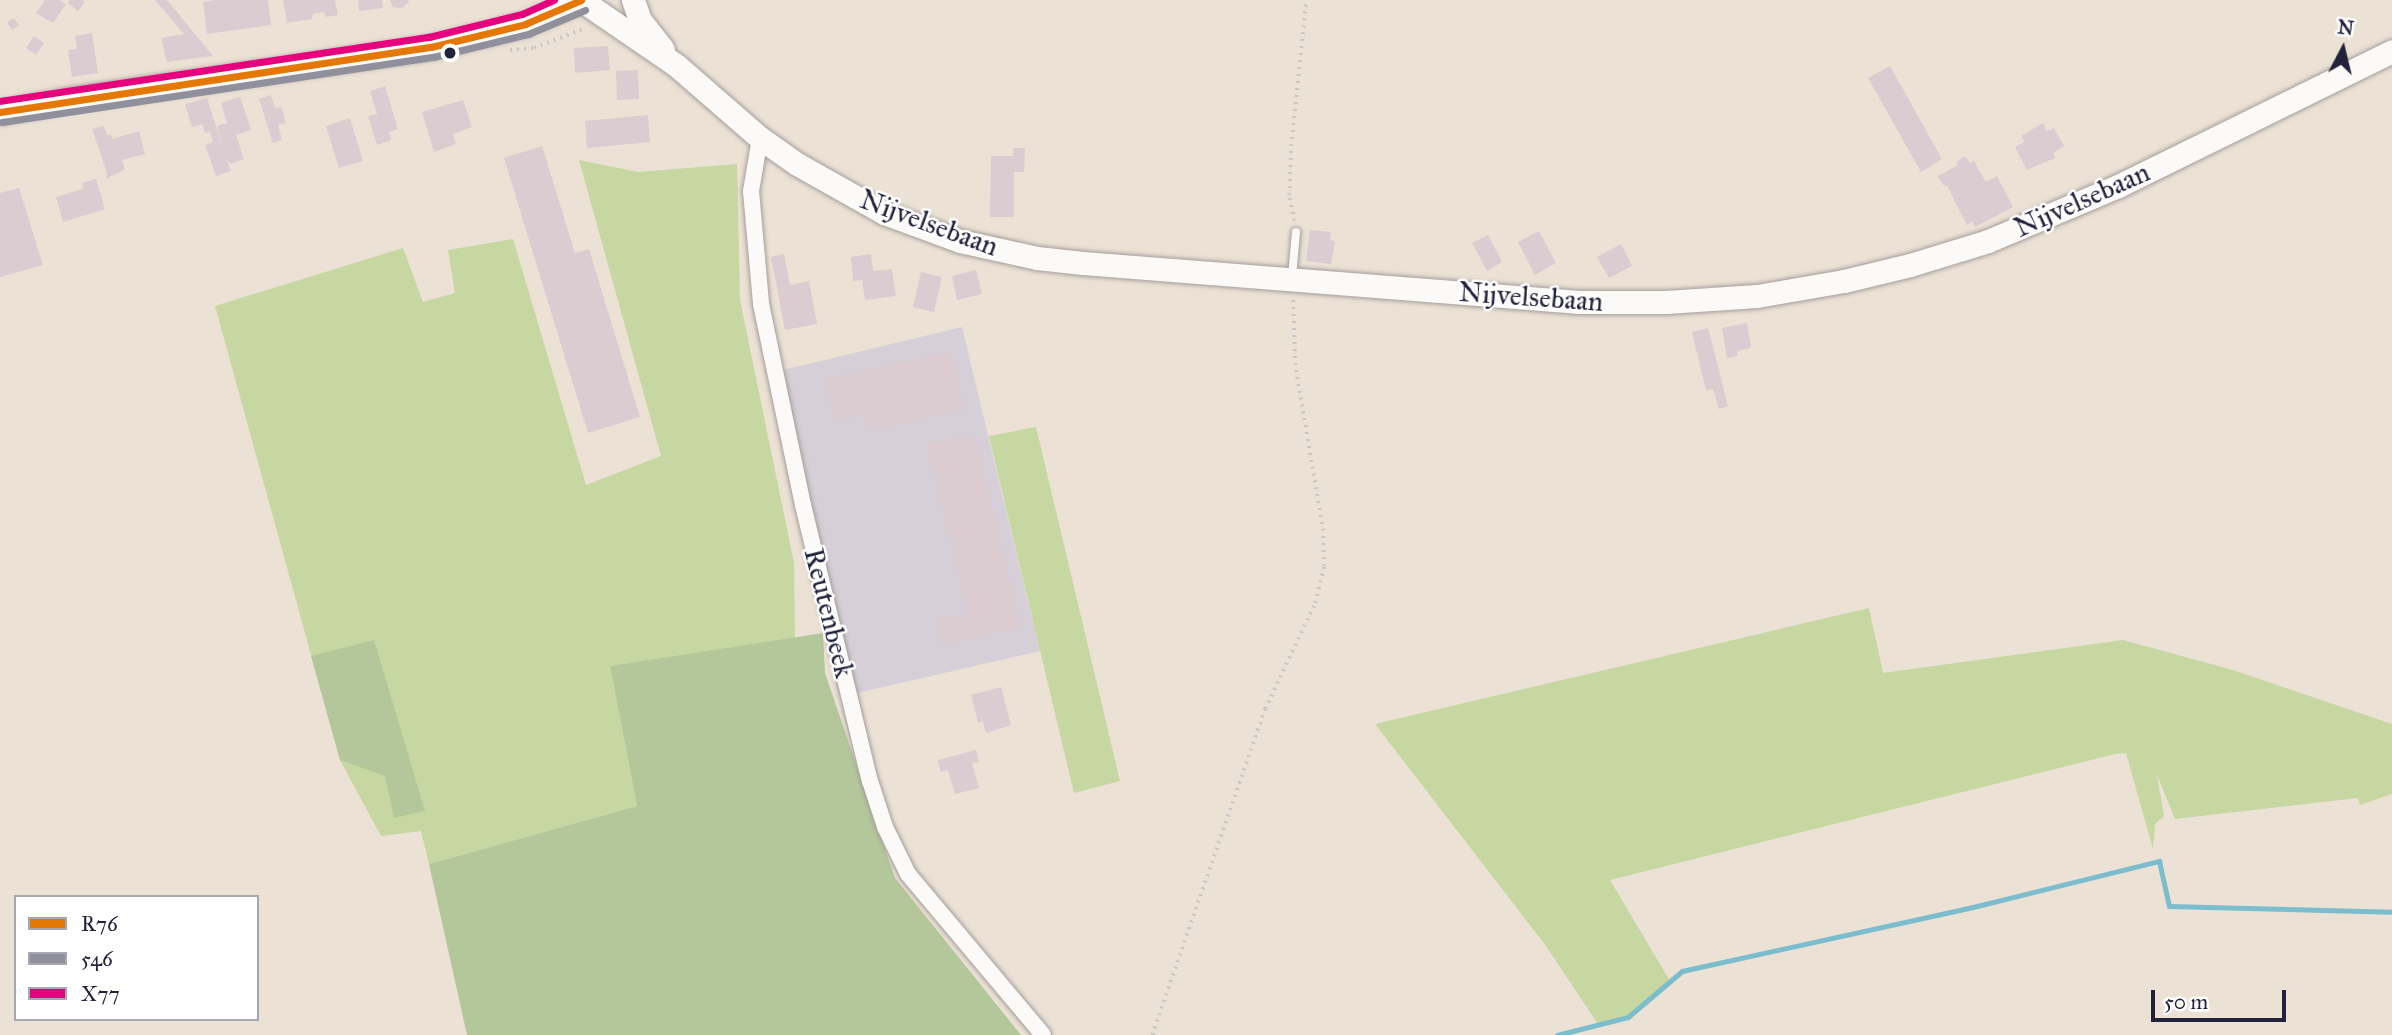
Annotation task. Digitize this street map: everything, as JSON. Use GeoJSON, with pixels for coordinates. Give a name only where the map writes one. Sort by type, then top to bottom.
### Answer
{"type":"FeatureCollection","features":[{"type":"Feature","properties":{"kind":"main road","name":"Nijvelsebaan"},"geometry":{"type":"LineString","coordinates":[[581,0],[676,65],[760,138],[839,189],[884,213],[972,244],[1083,263],[1625,303],[1757,296],[1843,281],[1936,257],[2053,215],[2118,186],[2392,51]]}},
{"type":"Feature","properties":{"kind":"main road"},"geometry":{"type":"LineString","coordinates":[[0,112],[71,99],[431,47],[525,24],[581,0]]}},
{"type":"Feature","properties":{"kind":"main road","name":"Nijvelsebaan"},"geometry":{"type":"LineString","coordinates":[[633,0],[640,20],[676,65]]}},
{"type":"Feature","properties":{"kind":"street","name":"Reutenbeek"},"geometry":{"type":"LineString","coordinates":[[760,138],[751,191],[761,304],[803,505],[870,782],[885,827],[908,874],[1043,1035]]}},
{"type":"Feature","properties":{"kind":"lane"},"geometry":{"type":"LineString","coordinates":[[1292,280],[1296,232]]}},
{"type":"Feature","properties":{"kind":"path"},"geometry":{"type":"LineString","coordinates":[[1296,232],[1289,195],[1291,146],[1306,0]]}},
{"type":"Feature","properties":{"kind":"path"},"geometry":{"type":"LineString","coordinates":[[1152,1035],[1265,709],[1315,603],[1324,566],[1324,531],[1295,365],[1292,280]]}},
{"type":"Feature","properties":{"kind":"shaded area"},"geometry":{"type":"Polygon","coordinates":[[[962,327],[1040,651],[857,693],[807,489],[783,370],[962,327]]]}},
{"type":"Feature","properties":{"kind":"green space"},"geometry":{"type":"Polygon","coordinates":[[[579,160],[638,172],[737,164],[740,300],[794,563],[795,640],[610,666],[637,806],[429,864],[421,831],[381,836],[340,760],[215,306],[403,248],[423,302],[455,293],[448,250],[513,239],[586,485],[661,456],[579,160]]]}},
{"type":"Feature","properties":{"kind":"green space"},"geometry":{"type":"Polygon","coordinates":[[[1036,427],[1120,781],[1074,793],[989,436],[1036,427]]]}},
{"type":"Feature","properties":{"kind":"green space"},"geometry":{"type":"Polygon","coordinates":[[[1869,608],[1883,673],[2123,640],[2233,670],[2392,724],[2392,794],[2360,805],[2358,798],[2175,819],[2157,775],[2164,816],[2155,824],[2153,849],[2126,753],[2115,754],[1610,880],[1670,981],[1628,1017],[1598,1024],[1546,946],[1375,724],[1869,608]]]}},
{"type":"Feature","properties":{"kind":"green space"},"geometry":{"type":"Polygon","coordinates":[[[823,633],[825,673],[895,878],[1021,1035],[467,1035],[429,864],[637,806],[610,666],[823,633]]]}},
{"type":"Feature","properties":{"kind":"green space"},"geometry":{"type":"Polygon","coordinates":[[[374,640],[425,811],[394,818],[385,776],[340,760],[311,656],[374,640]]]}},
{"type":"Feature","properties":{"kind":"building"},"geometry":{"type":"Polygon","coordinates":[[[45,0],[59,0],[66,4],[53,23],[36,13],[45,0]]]}},
{"type":"Feature","properties":{"kind":"building"},"geometry":{"type":"Polygon","coordinates":[[[70,0],[85,2],[78,11],[68,3],[70,0]]]}},
{"type":"Feature","properties":{"kind":"building"},"geometry":{"type":"Polygon","coordinates":[[[155,0],[167,0],[213,56],[167,62],[161,38],[184,34],[155,0]]]}},
{"type":"Feature","properties":{"kind":"building"},"geometry":{"type":"Polygon","coordinates":[[[268,0],[271,25],[207,34],[203,2],[268,0]]]}},
{"type":"Feature","properties":{"kind":"building"},"geometry":{"type":"Polygon","coordinates":[[[283,0],[335,0],[338,15],[326,17],[324,12],[313,14],[312,19],[287,23],[283,0]]]}},
{"type":"Feature","properties":{"kind":"building"},"geometry":{"type":"Polygon","coordinates":[[[358,0],[382,0],[383,8],[359,11],[358,0]]]}},
{"type":"Feature","properties":{"kind":"building"},"geometry":{"type":"Polygon","coordinates":[[[390,0],[409,2],[402,8],[393,7],[390,0]]]}},
{"type":"Feature","properties":{"kind":"building"},"geometry":{"type":"Polygon","coordinates":[[[14,18],[19,25],[12,30],[7,22],[14,18]]]}},
{"type":"Feature","properties":{"kind":"building"},"geometry":{"type":"Polygon","coordinates":[[[92,33],[98,73],[72,77],[68,50],[77,49],[75,36],[92,33]]]}},
{"type":"Feature","properties":{"kind":"building"},"geometry":{"type":"Polygon","coordinates":[[[34,36],[44,43],[36,55],[26,48],[34,36]]]}},
{"type":"Feature","properties":{"kind":"building"},"geometry":{"type":"Polygon","coordinates":[[[608,46],[610,70],[575,73],[574,48],[608,46]]]}},
{"type":"Feature","properties":{"kind":"building"},"geometry":{"type":"Polygon","coordinates":[[[1890,66],[1942,159],[1921,172],[1868,78],[1890,66]]]}},
{"type":"Feature","properties":{"kind":"building"},"geometry":{"type":"Polygon","coordinates":[[[638,70],[639,99],[617,100],[616,71],[638,70]]]}},
{"type":"Feature","properties":{"kind":"building"},"geometry":{"type":"Polygon","coordinates":[[[385,86],[398,129],[389,132],[391,140],[377,145],[368,116],[377,114],[370,91],[385,86]]]}},
{"type":"Feature","properties":{"kind":"building"},"geometry":{"type":"Polygon","coordinates":[[[271,95],[275,108],[281,107],[286,123],[278,125],[282,140],[273,143],[259,99],[271,95]]]}},
{"type":"Feature","properties":{"kind":"building"},"geometry":{"type":"Polygon","coordinates":[[[240,97],[251,130],[236,135],[244,159],[231,164],[227,160],[231,171],[216,176],[205,145],[213,142],[210,132],[205,133],[202,124],[192,127],[185,104],[207,98],[224,151],[217,126],[227,123],[221,103],[240,97]]]}},
{"type":"Feature","properties":{"kind":"building"},"geometry":{"type":"Polygon","coordinates":[[[463,100],[472,127],[453,134],[456,144],[434,152],[422,112],[463,100]]]}},
{"type":"Feature","properties":{"kind":"building"},"geometry":{"type":"Polygon","coordinates":[[[648,115],[650,142],[587,148],[585,121],[648,115]]]}},
{"type":"Feature","properties":{"kind":"building"},"geometry":{"type":"Polygon","coordinates":[[[350,118],[363,161],[339,168],[326,126],[350,118]]]}},
{"type":"Feature","properties":{"kind":"building"},"geometry":{"type":"Polygon","coordinates":[[[2043,123],[2047,131],[2054,128],[2064,146],[2053,153],[2055,158],[2027,170],[2015,147],[2025,142],[2021,136],[2043,123]]]}},
{"type":"Feature","properties":{"kind":"building"},"geometry":{"type":"Polygon","coordinates":[[[104,126],[107,135],[111,135],[112,139],[139,131],[145,154],[122,160],[125,169],[106,179],[107,173],[92,129],[104,126]]]}},
{"type":"Feature","properties":{"kind":"building"},"geometry":{"type":"Polygon","coordinates":[[[542,146],[575,253],[589,249],[640,417],[588,433],[504,158],[542,146]]]}},
{"type":"Feature","properties":{"kind":"building"},"geometry":{"type":"Polygon","coordinates":[[[1014,148],[1025,148],[1024,172],[1014,172],[1014,217],[990,217],[991,156],[1013,156],[1014,148]]]}},
{"type":"Feature","properties":{"kind":"building"},"geometry":{"type":"Polygon","coordinates":[[[1965,156],[1970,163],[1974,161],[1986,182],[1997,176],[2013,207],[1975,227],[1972,221],[1967,225],[1947,186],[1943,185],[1938,176],[1958,165],[1956,162],[1965,156]]]}},
{"type":"Feature","properties":{"kind":"building"},"geometry":{"type":"Polygon","coordinates":[[[96,179],[105,209],[63,222],[56,197],[83,189],[82,183],[96,179]]]}},
{"type":"Feature","properties":{"kind":"building"},"geometry":{"type":"Polygon","coordinates":[[[19,188],[43,265],[0,277],[0,193],[19,188]]]}},
{"type":"Feature","properties":{"kind":"building"},"geometry":{"type":"Polygon","coordinates":[[[1310,230],[1331,232],[1330,240],[1335,241],[1331,264],[1306,261],[1310,230]]]}},
{"type":"Feature","properties":{"kind":"building"},"geometry":{"type":"Polygon","coordinates":[[[1539,231],[1556,263],[1535,275],[1518,242],[1539,231]]]}},
{"type":"Feature","properties":{"kind":"building"},"geometry":{"type":"Polygon","coordinates":[[[1488,235],[1502,262],[1487,271],[1472,243],[1488,235]]]}},
{"type":"Feature","properties":{"kind":"building"},"geometry":{"type":"Polygon","coordinates":[[[1621,244],[1632,266],[1609,278],[1597,257],[1621,244]]]}},
{"type":"Feature","properties":{"kind":"building"},"geometry":{"type":"Polygon","coordinates":[[[784,254],[790,285],[809,281],[817,324],[785,330],[771,257],[784,254]]]}},
{"type":"Feature","properties":{"kind":"building"},"geometry":{"type":"Polygon","coordinates":[[[871,254],[873,271],[892,269],[896,296],[865,300],[862,280],[853,281],[851,257],[871,254]]]}},
{"type":"Feature","properties":{"kind":"building"},"geometry":{"type":"Polygon","coordinates":[[[976,270],[982,294],[957,300],[952,276],[976,270]]]}},
{"type":"Feature","properties":{"kind":"building"},"geometry":{"type":"Polygon","coordinates":[[[921,272],[942,277],[934,312],[913,307],[921,272]]]}},
{"type":"Feature","properties":{"kind":"building"},"geometry":{"type":"Polygon","coordinates":[[[1747,323],[1751,348],[1737,351],[1738,356],[1727,358],[1722,328],[1747,323]]]}},
{"type":"Feature","properties":{"kind":"building"},"geometry":{"type":"Polygon","coordinates":[[[1708,328],[1728,406],[1719,409],[1713,389],[1706,390],[1692,332],[1708,328]]]}},
{"type":"Feature","properties":{"kind":"building"},"geometry":{"type":"Polygon","coordinates":[[[952,351],[965,410],[869,431],[865,415],[834,421],[825,379],[952,351]]]}},
{"type":"Feature","properties":{"kind":"building"},"geometry":{"type":"Polygon","coordinates":[[[975,433],[1021,627],[942,645],[936,619],[967,613],[926,444],[975,433]]]}},
{"type":"Feature","properties":{"kind":"building"},"geometry":{"type":"Polygon","coordinates":[[[1001,687],[1011,725],[986,733],[983,721],[978,723],[971,695],[1001,687]]]}},
{"type":"Feature","properties":{"kind":"building"},"geometry":{"type":"Polygon","coordinates":[[[976,750],[979,762],[972,763],[979,788],[955,794],[948,770],[941,772],[938,760],[976,750]]]}},
{"type":"Feature","properties":{"kind":"waterway"},"geometry":{"type":"LineString","coordinates":[[1557,1035],[1628,1017],[1682,971],[1973,907],[2159,861],[2169,906],[2392,912]]}},
{"type":"Feature","properties":{"kind":"transit line","name":"X77"},"geometry":{"type":"LineString","coordinates":[[0,101],[429,37],[522,14],[554,0]]}},
{"type":"Feature","properties":{"kind":"transit line","name":"R76"},"geometry":{"type":"LineString","coordinates":[[0,112],[431,47],[525,24],[581,0]]}},
{"type":"Feature","properties":{"kind":"transit line","name":"546"},"geometry":{"type":"LineString","coordinates":[[2,122],[433,57],[528,34],[585,10]]}}]}
